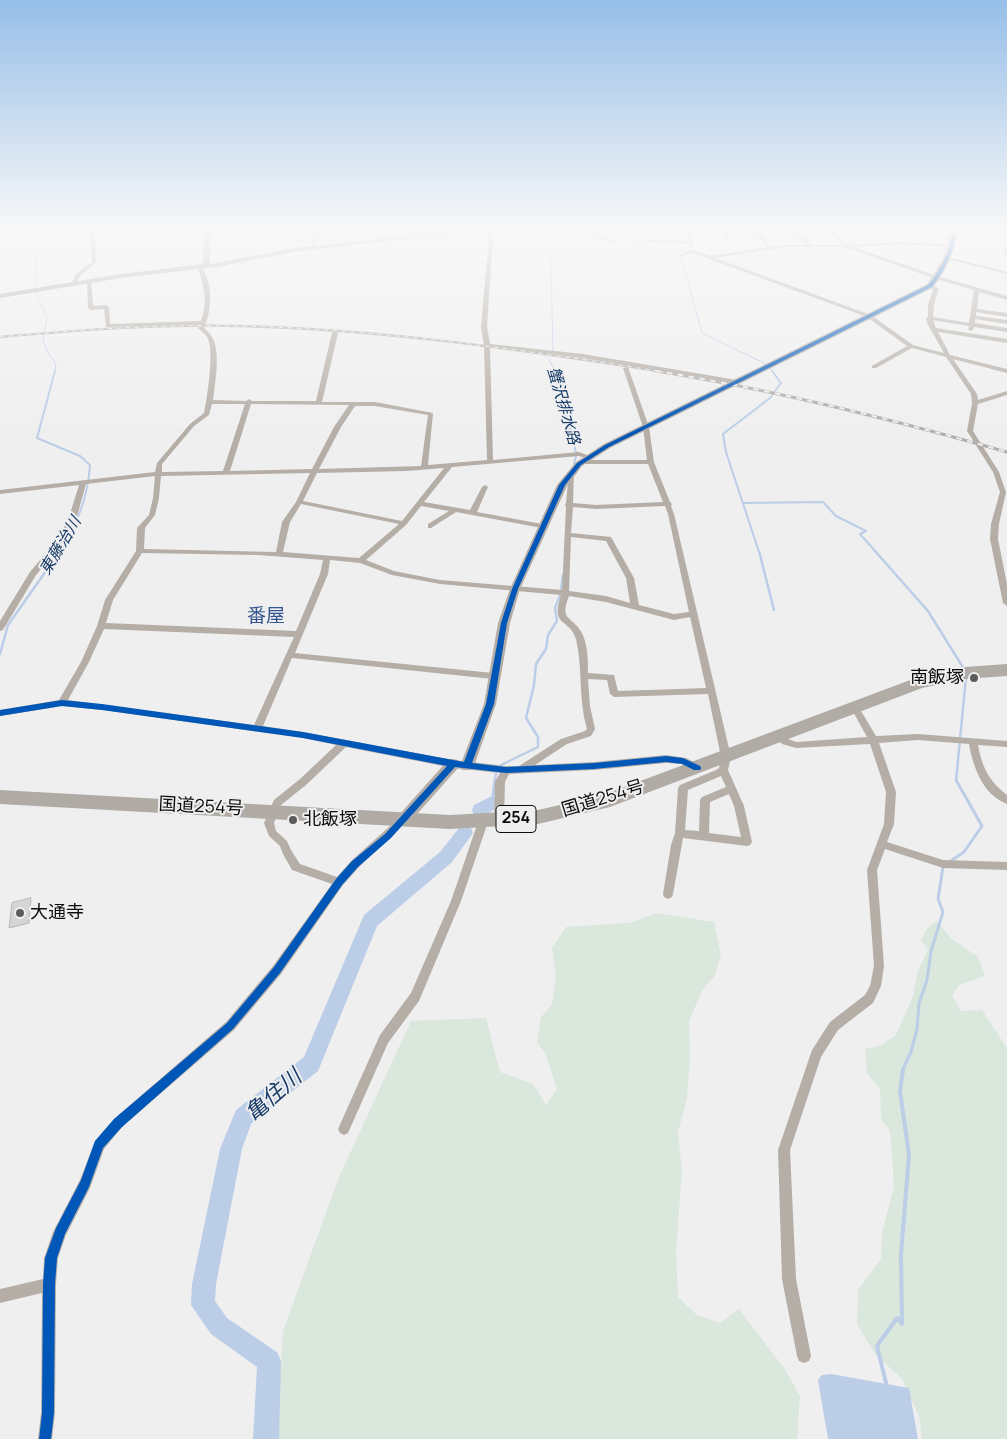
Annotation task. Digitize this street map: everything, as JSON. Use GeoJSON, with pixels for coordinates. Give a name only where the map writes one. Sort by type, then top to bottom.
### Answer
{"type":"FeatureCollection","features":[{"type":"Feature","properties":{"kind":"highway","name":"国道254号"},"geometry":{"type":"LineString","coordinates":[[0,797],[404,819],[491,821],[538,817],[604,802],[697,768],[724,764],[780,737],[894,692],[940,678],[965,673],[1007,670]]}},
{"type":"Feature","properties":{"kind":"street"},"geometry":{"type":"LineString","coordinates":[[90,297],[91,308],[106,307],[108,326],[204,323]]}},
{"type":"Feature","properties":{"kind":"street"},"geometry":{"type":"LineString","coordinates":[[62,703],[85,662],[101,626],[109,600],[140,551],[141,528],[152,515],[156,498],[156,474],[159,464],[192,425],[207,414],[210,402],[211,340],[201,328],[209,303],[208,297]]}},
{"type":"Feature","properties":{"kind":"street"},"geometry":{"type":"LineString","coordinates":[[486,297],[484,327],[487,345],[490,462]]}},
{"type":"Feature","properties":{"kind":"street"},"geometry":{"type":"LineString","coordinates":[[818,297],[869,316],[911,346],[1007,371]]}},
{"type":"Feature","properties":{"kind":"street"},"geometry":{"type":"LineString","coordinates":[[45,1439],[48,1413],[51,1258],[60,1232],[85,1183],[99,1145],[118,1123],[230,1026],[277,970],[355,864],[460,765],[490,704],[493,676],[504,623],[514,589],[562,485],[586,459],[646,427],[907,297]]}},
{"type":"Feature","properties":{"kind":"street"},"geometry":{"type":"LineString","coordinates":[[934,297],[929,318],[949,357],[974,394],[976,403],[970,431],[996,472],[1003,492],[995,524],[994,539],[1007,603]]}},
{"type":"Feature","properties":{"kind":"street"},"geometry":{"type":"LineString","coordinates":[[970,336],[976,297]]}},
{"type":"Feature","properties":{"kind":"street"},"geometry":{"type":"LineString","coordinates":[[974,310],[1007,315]]}},
{"type":"Feature","properties":{"kind":"street"},"geometry":{"type":"LineString","coordinates":[[973,317],[1007,322]]}},
{"type":"Feature","properties":{"kind":"street"},"geometry":{"type":"LineString","coordinates":[[929,318],[1007,330]]}},
{"type":"Feature","properties":{"kind":"street"},"geometry":{"type":"LineString","coordinates":[[936,330],[1007,341]]}},
{"type":"Feature","properties":{"kind":"street"},"geometry":{"type":"LineString","coordinates":[[319,403],[334,333]]}},
{"type":"Feature","properties":{"kind":"street"},"geometry":{"type":"LineString","coordinates":[[487,345],[602,358],[737,382]]}},
{"type":"Feature","properties":{"kind":"street"},"geometry":{"type":"LineString","coordinates":[[874,367],[911,346]]}},
{"type":"Feature","properties":{"kind":"street"},"geometry":{"type":"LineString","coordinates":[[626,368],[646,427],[651,462],[669,504],[724,764],[739,806],[747,842],[680,833]]}},
{"type":"Feature","properties":{"kind":"street"},"geometry":{"type":"LineString","coordinates":[[976,403],[1007,394]]}},
{"type":"Feature","properties":{"kind":"street"},"geometry":{"type":"LineString","coordinates":[[210,402],[375,404],[431,414],[424,468]]}},
{"type":"Feature","properties":{"kind":"street"},"geometry":{"type":"LineString","coordinates":[[226,473],[249,402]]}},
{"type":"Feature","properties":{"kind":"street"},"geometry":{"type":"LineString","coordinates":[[279,555],[286,522],[316,471],[322,453],[353,404]]}},
{"type":"Feature","properties":{"kind":"street"},"geometry":{"type":"LineString","coordinates":[[0,492],[156,474],[424,468],[579,454],[586,459],[651,462]]}},
{"type":"Feature","properties":{"kind":"street"},"geometry":{"type":"LineString","coordinates":[[361,561],[404,523],[449,466]]}},
{"type":"Feature","properties":{"kind":"street"},"geometry":{"type":"LineString","coordinates":[[520,770],[564,741],[588,734],[591,729],[584,704],[584,676],[579,635],[564,620],[561,610],[567,593],[565,585],[570,535],[568,505],[572,472]]}},
{"type":"Feature","properties":{"kind":"street"},"geometry":{"type":"LineString","coordinates":[[0,628],[33,574],[59,542],[72,520],[83,483]]}},
{"type":"Feature","properties":{"kind":"street"},"geometry":{"type":"LineString","coordinates":[[472,514],[486,487]]}},
{"type":"Feature","properties":{"kind":"street"},"geometry":{"type":"LineString","coordinates":[[299,502],[404,523]]}},
{"type":"Feature","properties":{"kind":"street"},"geometry":{"type":"LineString","coordinates":[[418,503],[452,511],[542,526]]}},
{"type":"Feature","properties":{"kind":"street"},"geometry":{"type":"LineString","coordinates":[[568,505],[596,507],[669,504]]}},
{"type":"Feature","properties":{"kind":"street"},"geometry":{"type":"LineString","coordinates":[[431,526],[452,511]]}},
{"type":"Feature","properties":{"kind":"street"},"geometry":{"type":"LineString","coordinates":[[570,535],[608,539],[630,578],[635,607]]}},
{"type":"Feature","properties":{"kind":"street"},"geometry":{"type":"LineString","coordinates":[[140,551],[279,555],[361,561],[392,573],[411,577],[567,593],[674,617],[692,614]]}},
{"type":"Feature","properties":{"kind":"street"},"geometry":{"type":"LineString","coordinates":[[257,729],[324,574],[327,559]]}},
{"type":"Feature","properties":{"kind":"street"},"geometry":{"type":"LineString","coordinates":[[101,626],[298,634]]}},
{"type":"Feature","properties":{"kind":"street"},"geometry":{"type":"LineString","coordinates":[[290,655],[493,676]]}},
{"type":"Feature","properties":{"kind":"street"},"geometry":{"type":"LineString","coordinates":[[584,676],[611,677],[614,694],[710,691]]}},
{"type":"Feature","properties":{"kind":"street"},"geometry":{"type":"LineString","coordinates":[[0,713],[62,703],[257,729],[460,765],[506,770],[666,759],[684,761],[697,768]]}},
{"type":"Feature","properties":{"kind":"street"},"geometry":{"type":"LineString","coordinates":[[804,1356],[788,1279],[784,1150],[816,1054],[834,1026],[869,999],[875,986],[879,966],[872,870],[888,824],[890,792],[873,739],[855,708]]}},
{"type":"Feature","properties":{"kind":"street"},"geometry":{"type":"LineString","coordinates":[[780,737],[785,742],[796,745],[918,737],[1007,744]]}},
{"type":"Feature","properties":{"kind":"street"},"geometry":{"type":"LineString","coordinates":[[973,741],[981,774],[992,789],[1007,800]]}},
{"type":"Feature","properties":{"kind":"street"},"geometry":{"type":"LineString","coordinates":[[340,882],[296,867],[284,844],[269,828],[272,811],[277,803],[303,782],[344,743]]}},
{"type":"Feature","properties":{"kind":"street"},"geometry":{"type":"LineString","coordinates":[[668,894],[676,845],[680,833],[683,788],[724,764]]}},
{"type":"Feature","properties":{"kind":"street"},"geometry":{"type":"LineString","coordinates":[[344,1129],[384,1039],[415,997],[491,821],[500,782],[506,770]]}},
{"type":"Feature","properties":{"kind":"street"},"geometry":{"type":"LineString","coordinates":[[704,836],[705,800],[732,788]]}},
{"type":"Feature","properties":{"kind":"street"},"geometry":{"type":"LineString","coordinates":[[881,844],[943,864],[1007,866]]}},
{"type":"Feature","properties":{"kind":"street"},"geometry":{"type":"LineString","coordinates":[[0,1296],[49,1284]]}},
{"type":"Feature","properties":{"kind":"shaded area"},"geometry":{"type":"Polygon","coordinates":[[[657,913],[714,922],[721,955],[715,975],[702,991],[689,1021],[690,1059],[687,1098],[678,1132],[682,1171],[676,1252],[678,1297],[697,1315],[720,1323],[739,1309],[784,1368],[800,1396],[797,1439],[275,1439],[283,1331],[339,1177],[411,1021],[486,1018],[500,1072],[533,1084],[546,1105],[557,1089],[545,1052],[537,1043],[541,1017],[552,1004],[556,976],[552,948],[566,927],[629,923],[657,913]]]}},
{"type":"Feature","properties":{"kind":"shaded area"},"geometry":{"type":"Polygon","coordinates":[[[936,921],[952,939],[978,957],[985,976],[959,985],[952,996],[961,1011],[982,1010],[1007,1048],[1007,1439],[922,1439],[919,1416],[902,1379],[875,1354],[857,1324],[858,1290],[881,1259],[882,1232],[894,1187],[890,1131],[881,1119],[880,1089],[867,1073],[865,1049],[880,1046],[896,1035],[913,996],[918,970],[928,950],[921,941],[926,930],[936,921]]]}},
{"type":"Feature","properties":{"kind":"water"},"geometry":{"type":"Polygon","coordinates":[[[831,1374],[909,1388],[918,1439],[828,1439],[818,1380],[822,1375],[831,1374]]]}},
{"type":"Feature","properties":{"kind":"building","name":"大通寺"},"geometry":{"type":"Polygon","coordinates":[[[31,898],[29,923],[9,928],[12,903],[31,898]]]}},
{"type":"Feature","properties":{"kind":"waterway","name":"東藤治川"},"geometry":{"type":"LineString","coordinates":[[38,297],[47,317],[43,341],[49,355],[56,363],[55,372]]}},
{"type":"Feature","properties":{"kind":"waterway","name":"蟹沢排水路"},"geometry":{"type":"LineString","coordinates":[[552,297],[553,351]]}},
{"type":"Feature","properties":{"kind":"waterway"},"geometry":{"type":"LineString","coordinates":[[692,297],[702,333],[768,365],[773,372]]}},
{"type":"Feature","properties":{"kind":"waterway","name":"蟹沢排水路"},"geometry":{"type":"LineString","coordinates":[[549,359],[555,372]]}},
{"type":"Feature","properties":{"kind":"waterway","name":"東藤治川"},"geometry":{"type":"LineString","coordinates":[[55,371],[37,438],[80,456],[90,465],[84,500],[71,531],[59,552]]}},
{"type":"Feature","properties":{"kind":"waterway","name":"蟹沢排水路"},"geometry":{"type":"LineString","coordinates":[[555,371],[576,452]]}},
{"type":"Feature","properties":{"kind":"waterway"},"geometry":{"type":"LineString","coordinates":[[759,552],[726,452],[723,434],[770,398],[781,383],[772,371]]}},
{"type":"Feature","properties":{"kind":"waterway","name":"蟹沢排水路"},"geometry":{"type":"LineString","coordinates":[[574,464],[576,456]]}},
{"type":"Feature","properties":{"kind":"waterway"},"geometry":{"type":"LineString","coordinates":[[743,503],[823,502],[836,516],[866,531],[860,534],[876,552]]}},
{"type":"Feature","properties":{"kind":"waterway","name":"東藤治川"},"geometry":{"type":"LineString","coordinates":[[0,654],[8,625],[60,551]]}},
{"type":"Feature","properties":{"kind":"waterway"},"geometry":{"type":"LineString","coordinates":[[759,551],[774,610]]}},
{"type":"Feature","properties":{"kind":"waterway"},"geometry":{"type":"LineString","coordinates":[[875,551],[928,611],[964,669]]}},
{"type":"Feature","properties":{"kind":"waterway","name":"蟹沢排水路"},"geometry":{"type":"LineString","coordinates":[[561,589],[563,575]]}},
{"type":"Feature","properties":{"kind":"waterway","name":"蟹沢排水路"},"geometry":{"type":"LineString","coordinates":[[501,765],[538,747],[538,737],[526,718],[534,685],[536,664],[546,649],[548,635],[557,621],[555,608],[560,595]]}},
{"type":"Feature","properties":{"kind":"waterway"},"geometry":{"type":"LineString","coordinates":[[956,780],[966,677]]}},
{"type":"Feature","properties":{"kind":"waterway","name":"蟹沢排水路"},"geometry":{"type":"LineString","coordinates":[[495,781],[496,774]]}},
{"type":"Feature","properties":{"kind":"waterway","name":"蟹沢排水路"},"geometry":{"type":"LineString","coordinates":[[492,803],[495,780]]}},
{"type":"Feature","properties":{"kind":"waterway"},"geometry":{"type":"LineString","coordinates":[[949,862],[964,852],[982,826],[956,780]]}},
{"type":"Feature","properties":{"kind":"waterway","name":"亀住川"},"geometry":{"type":"LineString","coordinates":[[480,810],[492,803]]}},
{"type":"Feature","properties":{"kind":"waterway","name":"亀住川"},"geometry":{"type":"LineString","coordinates":[[266,1439],[269,1362],[258,1352],[219,1326],[203,1305],[204,1284],[231,1149],[243,1117],[311,1064],[370,921],[446,857],[465,833]]}},
{"type":"Feature","properties":{"kind":"waterway"},"geometry":{"type":"LineString","coordinates":[[902,1071],[911,1052],[917,1029],[919,1003],[927,980],[931,951],[943,912],[938,899],[943,867]]}},
{"type":"Feature","properties":{"kind":"waterway"},"geometry":{"type":"LineString","coordinates":[[887,1387],[877,1346],[897,1318],[902,1324],[901,1254],[909,1155],[900,1091],[903,1070]]}},
{"type":"Feature","properties":{"kind":"railway"},"geometry":{"type":"LineString","coordinates":[[0,337],[149,327],[238,326],[292,328],[345,331],[452,342],[664,372]]}},
{"type":"Feature","properties":{"kind":"railway"},"geometry":{"type":"LineString","coordinates":[[656,371],[745,387],[833,406],[1007,452]]}},
{"type":"Feature","properties":{"kind":"cycle path"},"geometry":{"type":"LineString","coordinates":[[467,766],[490,704],[504,623],[515,589],[562,485],[579,464],[607,446],[907,297]]}},
{"type":"Feature","properties":{"kind":"cycle path"},"geometry":{"type":"LineString","coordinates":[[0,713],[62,703],[102,707],[303,735],[453,764],[506,770],[594,766],[666,759],[683,761],[697,768]]}},
{"type":"Feature","properties":{"kind":"cycle path"},"geometry":{"type":"LineString","coordinates":[[45,1439],[48,1413],[51,1258],[60,1232],[85,1183],[99,1145],[118,1123],[230,1026],[277,970],[339,882],[355,864],[388,836],[453,764]]}},
{"type":"Feature","properties":{"kind":"place","name":"南飯塚"},"geometry":{"type":"Point","coordinates":[974,678]}},
{"type":"Feature","properties":{"kind":"place","name":"北飯塚"},"geometry":{"type":"Point","coordinates":[293,820]}},
{"type":"Feature","properties":{"kind":"place","name":"大通寺"},"geometry":{"type":"Point","coordinates":[20,913]}},
{"type":"Feature","properties":{"kind":"district","name":"番屋"},"geometry":{"type":"Point","coordinates":[266,617]}}]}
